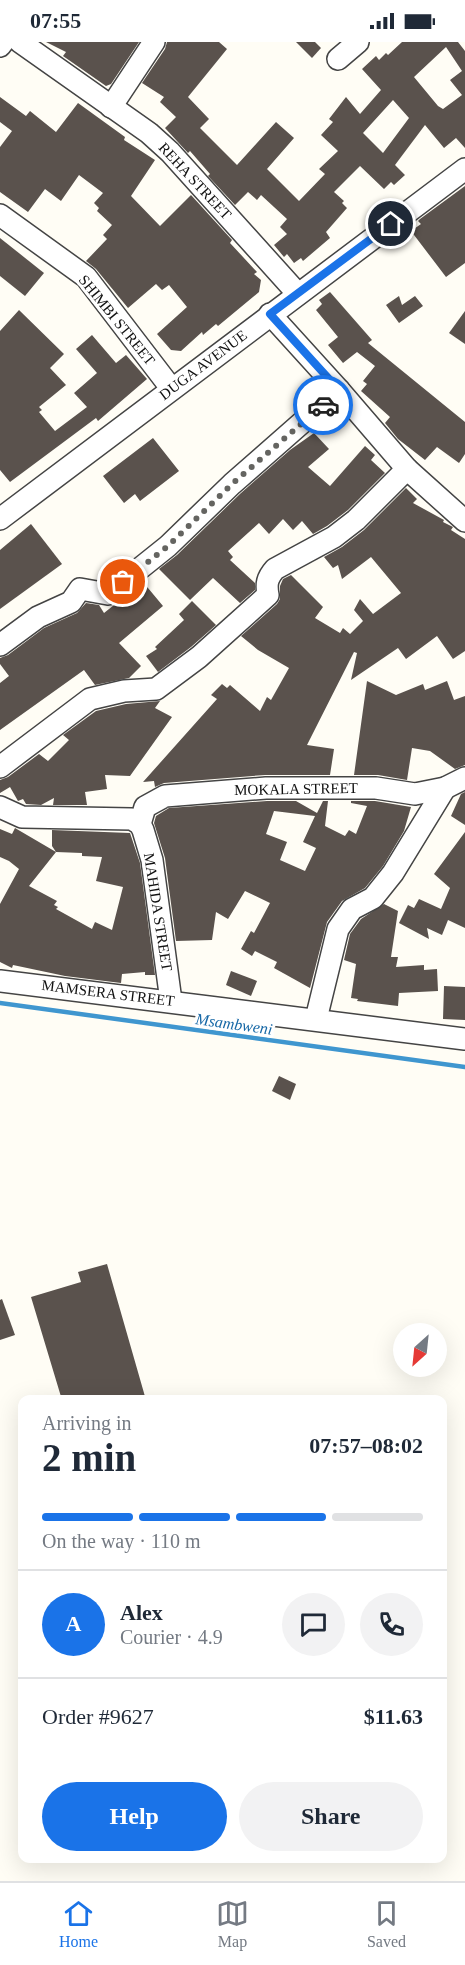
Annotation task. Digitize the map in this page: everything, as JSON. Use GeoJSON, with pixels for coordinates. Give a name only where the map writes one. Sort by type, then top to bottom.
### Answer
{"type":"FeatureCollection","features":[{"type":"Feature","properties":{"kind":"street"},"geometry":{"type":"LineString","coordinates":[[0,46],[3,42]]}},
{"type":"Feature","properties":{"kind":"street","name":"REHA STREET"},"geometry":{"type":"LineString","coordinates":[[20,42],[149,133],[170,152],[298,294]]}},
{"type":"Feature","properties":{"kind":"street"},"geometry":{"type":"LineString","coordinates":[[111,107],[154,42]]}},
{"type":"Feature","properties":{"kind":"street"},"geometry":{"type":"LineString","coordinates":[[338,58],[358,42]]}},
{"type":"Feature","properties":{"kind":"street","name":"DUGA AVENUE"},"geometry":{"type":"LineString","coordinates":[[0,519],[171,388],[465,169]]}},
{"type":"Feature","properties":{"kind":"street","name":"SHIMBI STREET"},"geometry":{"type":"LineString","coordinates":[[0,215],[86,277],[171,388]]}},
{"type":"Feature","properties":{"kind":"street"},"geometry":{"type":"LineString","coordinates":[[270,314],[407,470],[465,521]]}},
{"type":"Feature","properties":{"kind":"street"},"geometry":{"type":"LineString","coordinates":[[0,645],[38,617],[71,602],[80,589],[108,594],[168,546],[232,484],[339,390]]}},
{"type":"Feature","properties":{"kind":"street"},"geometry":{"type":"LineString","coordinates":[[0,767],[90,699],[124,691],[156,689],[199,657],[268,595],[266,585],[268,576],[274,569],[334,537],[356,520],[407,470]]}},
{"type":"Feature","properties":{"kind":"street","name":"MOKALA STREET"},"geometry":{"type":"LineString","coordinates":[[140,824],[145,807],[165,796],[266,788],[376,788],[415,794],[445,788],[465,778]]}},
{"type":"Feature","properties":{"kind":"street"},"geometry":{"type":"LineString","coordinates":[[316,1019],[338,929],[352,909],[373,898],[393,873],[445,788]]}},
{"type":"Feature","properties":{"kind":"street"},"geometry":{"type":"LineString","coordinates":[[0,807],[22,817],[132,819],[140,824]]}},
{"type":"Feature","properties":{"kind":"street","name":"MAHIDA STREET"},"geometry":{"type":"LineString","coordinates":[[140,824],[152,860],[171,1001]]}},
{"type":"Feature","properties":{"kind":"street","name":"MAMSERA STREET"},"geometry":{"type":"LineString","coordinates":[[0,981],[465,1039]]}},
{"type":"Feature","properties":{"kind":"building"},"geometry":{"type":"Polygon","coordinates":[[[46,42],[139,42],[111,84],[106,86],[63,56],[66,52],[46,42]]]}},
{"type":"Feature","properties":{"kind":"building"},"geometry":{"type":"Polygon","coordinates":[[[167,42],[219,42],[227,49],[188,97],[209,119],[200,128],[237,165],[276,122],[294,138],[267,169],[299,201],[325,174],[319,169],[338,151],[321,135],[333,122],[329,119],[346,97],[360,114],[381,90],[362,69],[376,56],[379,60],[386,53],[388,55],[402,42],[458,42],[465,51],[465,148],[456,138],[444,148],[425,125],[395,165],[405,175],[394,185],[391,182],[384,189],[360,166],[334,192],[344,201],[342,203],[347,208],[326,232],[330,238],[303,261],[301,258],[294,263],[287,254],[284,257],[274,245],[287,234],[280,227],[287,219],[261,195],[257,200],[248,192],[235,205],[208,176],[210,174],[190,151],[188,153],[165,128],[176,117],[160,102],[164,97],[142,83],[165,49],[167,42]],[[446,47],[414,77],[443,109],[462,95],[450,80],[462,71],[446,47]],[[393,100],[363,133],[383,153],[409,118],[393,100]]]}},
{"type":"Feature","properties":{"kind":"building"},"geometry":{"type":"Polygon","coordinates":[[[296,42],[315,42],[321,48],[312,58],[296,42]]]}},
{"type":"Feature","properties":{"kind":"building"},"geometry":{"type":"Polygon","coordinates":[[[0,97],[26,116],[30,111],[56,132],[78,103],[125,137],[124,140],[155,160],[131,196],[160,226],[191,195],[232,240],[230,243],[257,272],[254,274],[261,280],[259,292],[218,326],[216,324],[203,335],[202,332],[181,351],[171,350],[157,334],[187,307],[169,285],[162,290],[156,284],[128,308],[96,269],[86,261],[107,239],[103,235],[112,225],[97,211],[99,208],[94,203],[103,193],[79,175],[61,201],[45,189],[28,212],[0,192],[0,147],[12,131],[0,122],[0,97]]]}},
{"type":"Feature","properties":{"kind":"building"},"geometry":{"type":"Polygon","coordinates":[[[465,186],[465,263],[446,277],[411,231],[421,224],[418,221],[420,219],[465,186]]]}},
{"type":"Feature","properties":{"kind":"building"},"geometry":{"type":"Polygon","coordinates":[[[0,238],[44,273],[25,296],[0,276],[0,238]]]}},
{"type":"Feature","properties":{"kind":"building"},"geometry":{"type":"Polygon","coordinates":[[[330,292],[372,340],[368,343],[465,422],[465,454],[459,463],[437,447],[425,460],[398,439],[385,423],[390,417],[361,391],[367,384],[363,381],[375,366],[357,352],[343,363],[328,345],[338,337],[316,310],[322,304],[319,300],[330,292]]]}},
{"type":"Feature","properties":{"kind":"building"},"geometry":{"type":"Polygon","coordinates":[[[399,296],[402,305],[415,296],[423,306],[399,323],[386,305],[399,296]]]}},
{"type":"Feature","properties":{"kind":"building"},"geometry":{"type":"Polygon","coordinates":[[[19,310],[64,354],[50,368],[66,385],[39,407],[42,410],[39,412],[55,431],[87,407],[74,393],[97,373],[76,349],[92,335],[116,363],[126,355],[147,379],[98,421],[96,418],[10,482],[0,470],[0,331],[19,310]]]}},
{"type":"Feature","properties":{"kind":"building"},"geometry":{"type":"Polygon","coordinates":[[[465,311],[465,344],[449,333],[465,311]]]}},
{"type":"Feature","properties":{"kind":"building"},"geometry":{"type":"Polygon","coordinates":[[[314,433],[329,449],[308,467],[330,486],[365,446],[375,455],[371,460],[385,473],[348,510],[313,534],[302,521],[293,530],[283,519],[269,534],[259,523],[228,551],[233,557],[230,560],[255,583],[255,590],[240,603],[213,578],[190,600],[159,569],[290,450],[314,433]]]}},
{"type":"Feature","properties":{"kind":"building"},"geometry":{"type":"Polygon","coordinates":[[[153,438],[179,471],[140,501],[135,494],[124,503],[103,476],[153,438]]]}},
{"type":"Feature","properties":{"kind":"building"},"geometry":{"type":"Polygon","coordinates":[[[406,488],[417,499],[413,503],[444,520],[443,522],[453,527],[451,530],[465,539],[465,651],[453,659],[437,636],[406,659],[398,648],[351,680],[357,653],[354,652],[307,745],[334,749],[330,775],[265,775],[164,783],[155,787],[154,781],[143,782],[217,699],[211,695],[222,684],[227,688],[230,685],[260,711],[267,697],[271,700],[289,668],[258,650],[241,636],[277,604],[283,579],[291,575],[323,607],[315,618],[340,633],[343,628],[350,634],[363,621],[354,610],[360,599],[373,614],[401,593],[371,557],[342,579],[338,565],[333,568],[324,557],[364,530],[406,488]]]}},
{"type":"Feature","properties":{"kind":"building"},"geometry":{"type":"Polygon","coordinates":[[[31,524],[62,564],[0,609],[0,550],[31,524]]]}},
{"type":"Feature","properties":{"kind":"building"},"geometry":{"type":"Polygon","coordinates":[[[143,582],[163,606],[119,643],[141,666],[129,678],[95,685],[84,670],[0,730],[0,683],[9,676],[0,664],[0,658],[8,655],[44,628],[77,613],[86,603],[99,605],[104,613],[143,582]]]}},
{"type":"Feature","properties":{"kind":"building"},"geometry":{"type":"Polygon","coordinates":[[[192,601],[216,625],[158,672],[146,656],[157,649],[155,647],[184,620],[179,614],[192,601]]]}},
{"type":"Feature","properties":{"kind":"building"},"geometry":{"type":"Polygon","coordinates":[[[367,681],[396,695],[423,684],[425,690],[447,681],[454,700],[465,696],[465,765],[455,769],[430,751],[412,748],[407,780],[378,775],[354,775],[367,681]]]}},
{"type":"Feature","properties":{"kind":"building"},"geometry":{"type":"Polygon","coordinates":[[[160,701],[155,708],[172,717],[130,776],[105,775],[107,789],[85,792],[87,805],[53,805],[54,798],[41,805],[26,804],[23,799],[18,801],[10,787],[0,793],[0,780],[8,777],[39,754],[48,761],[69,740],[63,735],[96,711],[126,704],[160,701]]]}},
{"type":"Feature","properties":{"kind":"building"},"geometry":{"type":"Polygon","coordinates":[[[465,792],[465,825],[451,816],[461,794],[465,792]]]}},
{"type":"Feature","properties":{"kind":"building"},"geometry":{"type":"Polygon","coordinates":[[[296,801],[317,813],[323,801],[328,801],[325,826],[345,836],[349,830],[356,834],[367,806],[351,803],[351,801],[375,801],[411,807],[404,831],[383,866],[365,888],[342,901],[327,922],[310,988],[274,968],[277,962],[255,951],[252,956],[241,949],[251,931],[254,933],[270,903],[245,891],[228,919],[216,912],[212,940],[176,941],[165,858],[154,823],[156,816],[169,808],[296,801]],[[274,811],[266,834],[287,842],[280,860],[305,871],[316,848],[303,842],[315,816],[274,811]]]}},
{"type":"Feature","properties":{"kind":"building"},"geometry":{"type":"Polygon","coordinates":[[[15,828],[56,852],[52,846],[52,830],[130,833],[140,863],[155,975],[145,975],[145,972],[122,974],[121,983],[65,976],[13,965],[12,968],[0,962],[0,904],[19,869],[0,857],[0,829],[12,834],[15,828]],[[56,852],[29,886],[57,901],[54,905],[58,907],[56,909],[92,929],[95,922],[112,930],[123,887],[96,881],[102,857],[82,856],[82,853],[56,852]]]}},
{"type":"Feature","properties":{"kind":"building"},"geometry":{"type":"Polygon","coordinates":[[[465,832],[465,928],[448,920],[442,935],[427,928],[429,939],[399,923],[408,905],[414,908],[419,899],[441,909],[450,888],[434,874],[465,832]]]}},
{"type":"Feature","properties":{"kind":"building"},"geometry":{"type":"Polygon","coordinates":[[[384,904],[398,911],[391,957],[398,957],[396,967],[424,965],[424,970],[437,969],[438,991],[399,993],[398,1006],[357,1001],[358,999],[351,998],[356,964],[344,960],[350,934],[361,919],[384,904]]]}},
{"type":"Feature","properties":{"kind":"building"},"geometry":{"type":"Polygon","coordinates":[[[231,971],[257,981],[251,996],[226,985],[231,971]]]}},
{"type":"Feature","properties":{"kind":"building"},"geometry":{"type":"Polygon","coordinates":[[[444,986],[465,987],[465,1020],[443,1019],[444,986]]]}},
{"type":"Feature","properties":{"kind":"building"},"geometry":{"type":"Polygon","coordinates":[[[279,1076],[296,1084],[290,1100],[272,1091],[279,1076]]]}},
{"type":"Feature","properties":{"kind":"building"},"geometry":{"type":"Polygon","coordinates":[[[107,1264],[145,1395],[60,1395],[31,1297],[81,1282],[78,1272],[107,1264]]]}},
{"type":"Feature","properties":{"kind":"building"},"geometry":{"type":"Polygon","coordinates":[[[2,1299],[15,1335],[0,1340],[0,1300],[2,1299]]]}},
{"type":"Feature","properties":{"kind":"waterway","name":"Msambweni"},"geometry":{"type":"LineString","coordinates":[[0,1003],[465,1067]]}},
{"type":"Feature","properties":{"kind":"way so far"},"geometry":{"type":"LineString","coordinates":[[123,582],[168,546],[232,484],[323,405]]}},
{"type":"Feature","properties":{"kind":"route"},"geometry":{"type":"LineString","coordinates":[[323,405],[339,390],[270,314],[391,224]]}}]}
